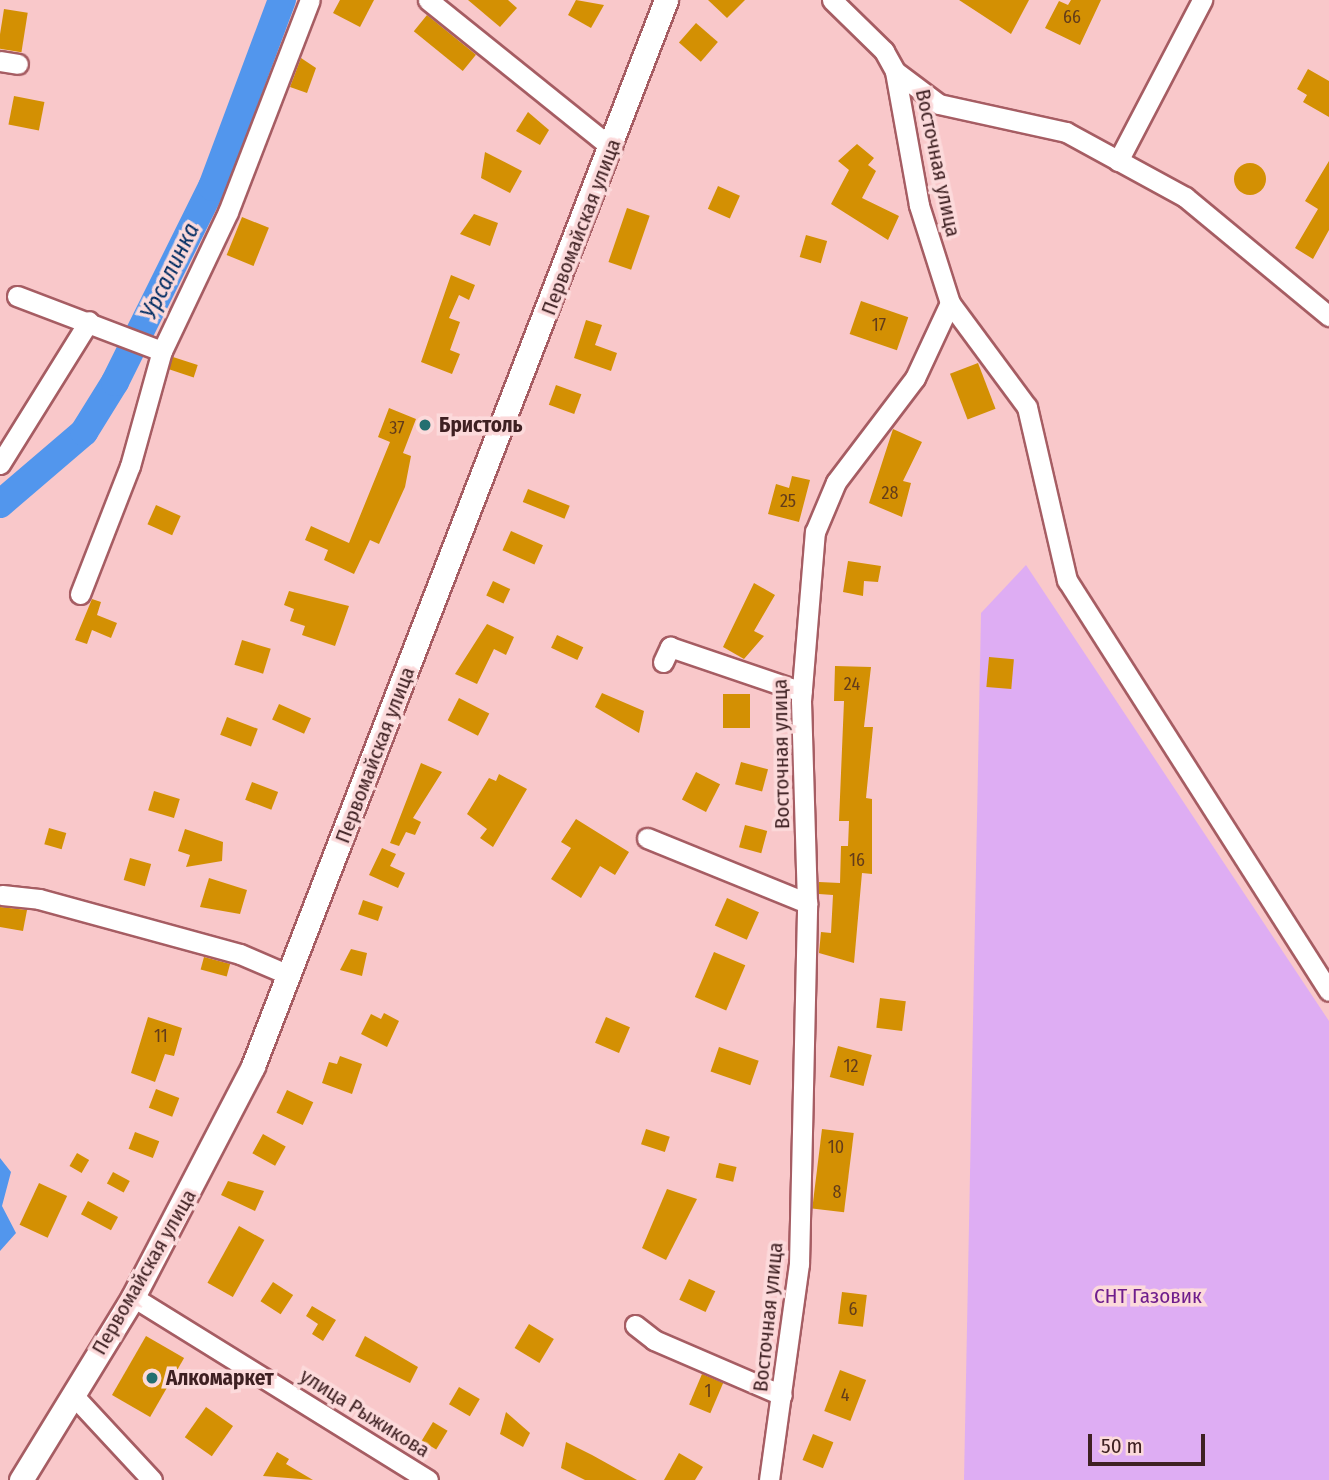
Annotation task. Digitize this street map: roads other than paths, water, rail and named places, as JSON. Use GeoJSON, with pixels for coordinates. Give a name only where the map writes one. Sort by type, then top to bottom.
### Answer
{"type":"FeatureCollection","features":[{"type":"Feature","properties":{"kind":"main road","name":"Первомайская улица"},"geometry":{"type":"LineString","coordinates":[[21,1480],[133,1297],[253,1066],[612,148],[666,0]]}},
{"type":"Feature","properties":{"kind":"street"},"geometry":{"type":"LineString","coordinates":[[80,594],[130,466],[162,351],[228,212],[310,0]]}},
{"type":"Feature","properties":{"kind":"street"},"geometry":{"type":"LineString","coordinates":[[428,0],[612,148]]}},
{"type":"Feature","properties":{"kind":"street"},"geometry":{"type":"LineString","coordinates":[[832,0],[884,51],[895,71],[939,104],[1066,132],[1185,197],[1329,316]]}},
{"type":"Feature","properties":{"kind":"street"},"geometry":{"type":"LineString","coordinates":[[1118,161],[1202,0]]}},
{"type":"Feature","properties":{"kind":"street","name":"Восточная улица"},"geometry":{"type":"LineString","coordinates":[[769,1480],[799,1264],[807,903],[802,692],[815,532],[824,505],[899,405],[950,303],[919,205],[895,71]]}},
{"type":"Feature","properties":{"kind":"street"},"geometry":{"type":"LineString","coordinates":[[17,296],[51,313],[89,321],[162,351]]}},
{"type":"Feature","properties":{"kind":"street"},"geometry":{"type":"LineString","coordinates":[[950,303],[1027,407],[1067,580],[1329,990]]}},
{"type":"Feature","properties":{"kind":"street"},"geometry":{"type":"LineString","coordinates":[[0,464],[89,321]]}},
{"type":"Feature","properties":{"kind":"street"},"geometry":{"type":"LineString","coordinates":[[663,662],[670,647],[802,692]]}},
{"type":"Feature","properties":{"kind":"street"},"geometry":{"type":"LineString","coordinates":[[647,838],[807,903]]}},
{"type":"Feature","properties":{"kind":"street"},"geometry":{"type":"LineString","coordinates":[[2,895],[39,899],[240,954],[289,975]]}},
{"type":"Feature","properties":{"kind":"street","name":"улица Рыжикова"},"geometry":{"type":"LineString","coordinates":[[133,1297],[428,1480]]}},
{"type":"Feature","properties":{"kind":"street"},"geometry":{"type":"LineString","coordinates":[[635,1325],[654,1340],[782,1395]]}},
{"type":"Feature","properties":{"kind":"street"},"geometry":{"type":"LineString","coordinates":[[73,1395],[152,1480]]}},
{"type":"Feature","properties":{"kind":"water"},"geometry":{"type":"Polygon","coordinates":[[[0,1158],[11,1172],[2,1206],[16,1233],[0,1251],[0,1158]]]}},
{"type":"Feature","properties":{"kind":"waterway","name":"Урсалинка"},"geometry":{"type":"LineString","coordinates":[[0,504],[84,432],[115,382],[212,187],[282,0]]}},
{"type":"Feature","properties":{"kind":"place","name":"Бристоль"},"geometry":{"type":"Point","coordinates":[425,425]}},
{"type":"Feature","properties":{"kind":"place","name":"Алкомаркет"},"geometry":{"type":"Point","coordinates":[152,1378]}},
{"type":"Feature","properties":{"kind":"park label","name":"СНТ Газовик"},"geometry":{"type":"Point","coordinates":[1148,1296]}}]}
